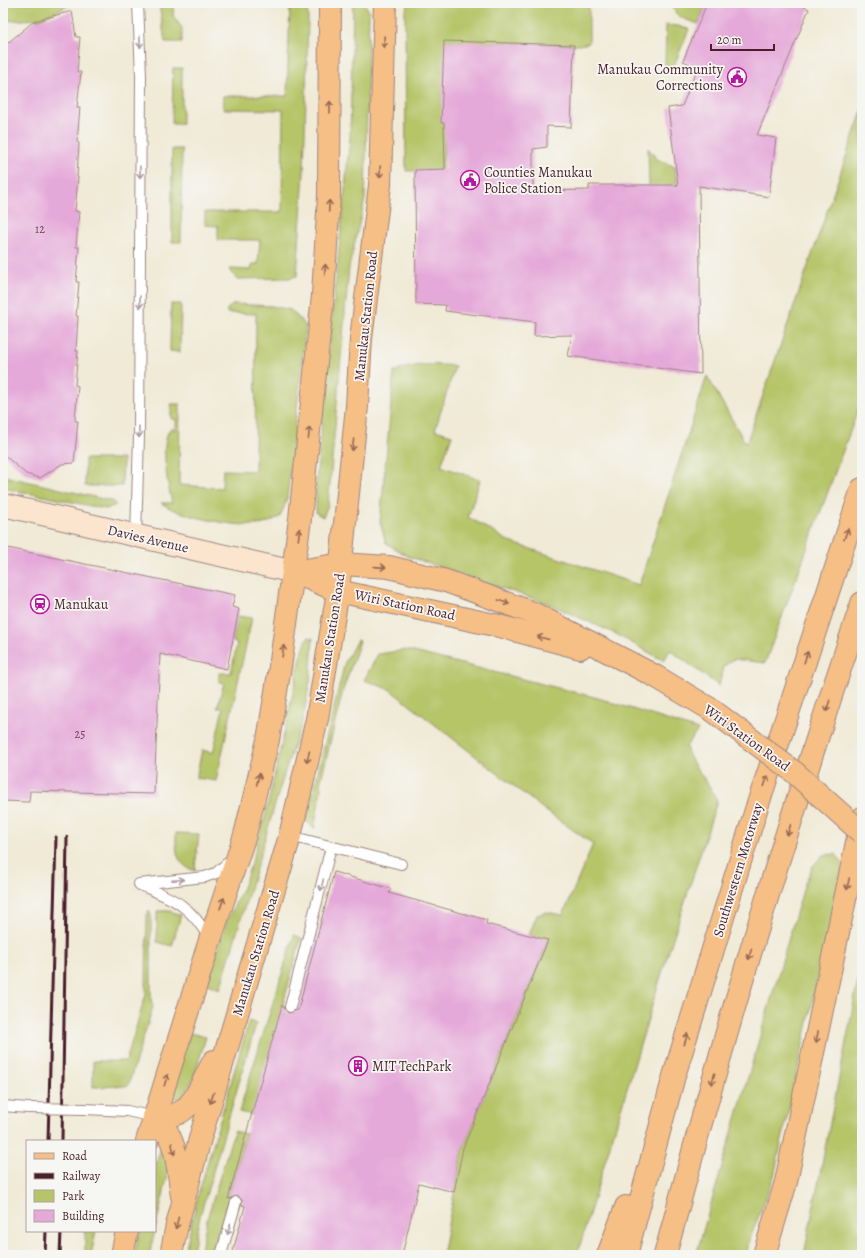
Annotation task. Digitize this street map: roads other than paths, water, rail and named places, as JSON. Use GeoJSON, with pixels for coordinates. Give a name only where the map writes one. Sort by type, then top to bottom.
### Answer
{"type":"FeatureCollection","features":[{"type":"Feature","properties":{"kind":"main road"},"geometry":{"type":"LineString","coordinates":[[147,1140],[241,847],[268,740],[282,661],[294,572],[323,295],[329,196],[330,3]]}},
{"type":"Feature","properties":{"kind":"main road","name":"Manukau Station Road"},"geometry":{"type":"LineString","coordinates":[[171,1255],[183,1200],[290,836],[317,719],[338,591],[357,406],[361,339],[380,184],[385,3]]}},
{"type":"Feature","properties":{"kind":"main road","name":"Southwestern Motorway"},"geometry":{"type":"LineString","coordinates":[[626,1255],[674,1076],[755,814],[862,489]]}},
{"type":"Feature","properties":{"kind":"main road","name":"Davies Avenue"},"geometry":{"type":"LineString","coordinates":[[3,505],[294,572]]}},
{"type":"Feature","properties":{"kind":"main road","name":"Wiri Station Road"},"geometry":{"type":"LineString","coordinates":[[294,572],[341,564],[389,567],[446,581],[533,613],[655,676],[712,710],[794,772],[862,833]]}},
{"type":"Feature","properties":{"kind":"main road","name":"Wiri Station Road"},"geometry":{"type":"LineString","coordinates":[[294,572],[338,591],[499,626],[621,659]]}},
{"type":"Feature","properties":{"kind":"main road"},"geometry":{"type":"LineString","coordinates":[[665,1255],[693,1148],[756,934],[862,603]]}},
{"type":"Feature","properties":{"kind":"main road"},"geometry":{"type":"LineString","coordinates":[[764,1255],[786,1182],[862,818]]}},
{"type":"Feature","properties":{"kind":"main road"},"geometry":{"type":"LineString","coordinates":[[154,1117],[174,1115],[189,1105],[232,1030]]}},
{"type":"Feature","properties":{"kind":"main road"},"geometry":{"type":"LineString","coordinates":[[608,1255],[674,1076]]}},
{"type":"Feature","properties":{"kind":"main road"},"geometry":{"type":"LineString","coordinates":[[154,1117],[166,1127],[171,1137],[183,1200]]}},
{"type":"Feature","properties":{"kind":"main road"},"geometry":{"type":"LineString","coordinates":[[780,1255],[786,1182]]}},
{"type":"Feature","properties":{"kind":"main road"},"geometry":{"type":"LineString","coordinates":[[122,1255],[126,1232]]}},
{"type":"Feature","properties":{"kind":"lane"},"geometry":{"type":"LineString","coordinates":[[136,536],[139,436],[141,83],[138,3]]}},
{"type":"Feature","properties":{"kind":"lane"},"geometry":{"type":"LineString","coordinates":[[290,836],[401,864]]}},
{"type":"Feature","properties":{"kind":"lane"},"geometry":{"type":"LineString","coordinates":[[290,1007],[331,846]]}},
{"type":"Feature","properties":{"kind":"lane"},"geometry":{"type":"LineString","coordinates":[[210,940],[198,920],[189,910],[171,898],[139,884],[210,876],[228,863],[241,847]]}},
{"type":"Feature","properties":{"kind":"lane"},"geometry":{"type":"LineString","coordinates":[[3,1106],[127,1111],[154,1117]]}},
{"type":"Feature","properties":{"kind":"lane"},"geometry":{"type":"LineString","coordinates":[[221,1255],[236,1202]]}},
{"type":"Feature","properties":{"kind":"railway"},"geometry":{"type":"LineString","coordinates":[[48,1140],[56,837]]}},
{"type":"Feature","properties":{"kind":"railway"},"geometry":{"type":"LineString","coordinates":[[62,1140],[67,837]]}},
{"type":"Feature","properties":{"kind":"railway"},"geometry":{"type":"LineString","coordinates":[[45,1255],[46,1232]]}},
{"type":"Feature","properties":{"kind":"railway"},"geometry":{"type":"LineString","coordinates":[[60,1255],[61,1232]]}},
{"type":"Feature","properties":{"kind":"place","name":"Manukau Community Corrections"},"geometry":{"type":"Point","coordinates":[737,77]}},
{"type":"Feature","properties":{"kind":"place","name":"Counties Manukau Police Station"},"geometry":{"type":"Point","coordinates":[470,180]}},
{"type":"Feature","properties":{"kind":"place","name":"Manukau"},"geometry":{"type":"Point","coordinates":[40,604]}},
{"type":"Feature","properties":{"kind":"place","name":"MIT TechPark"},"geometry":{"type":"Point","coordinates":[358,1066]}}]}
